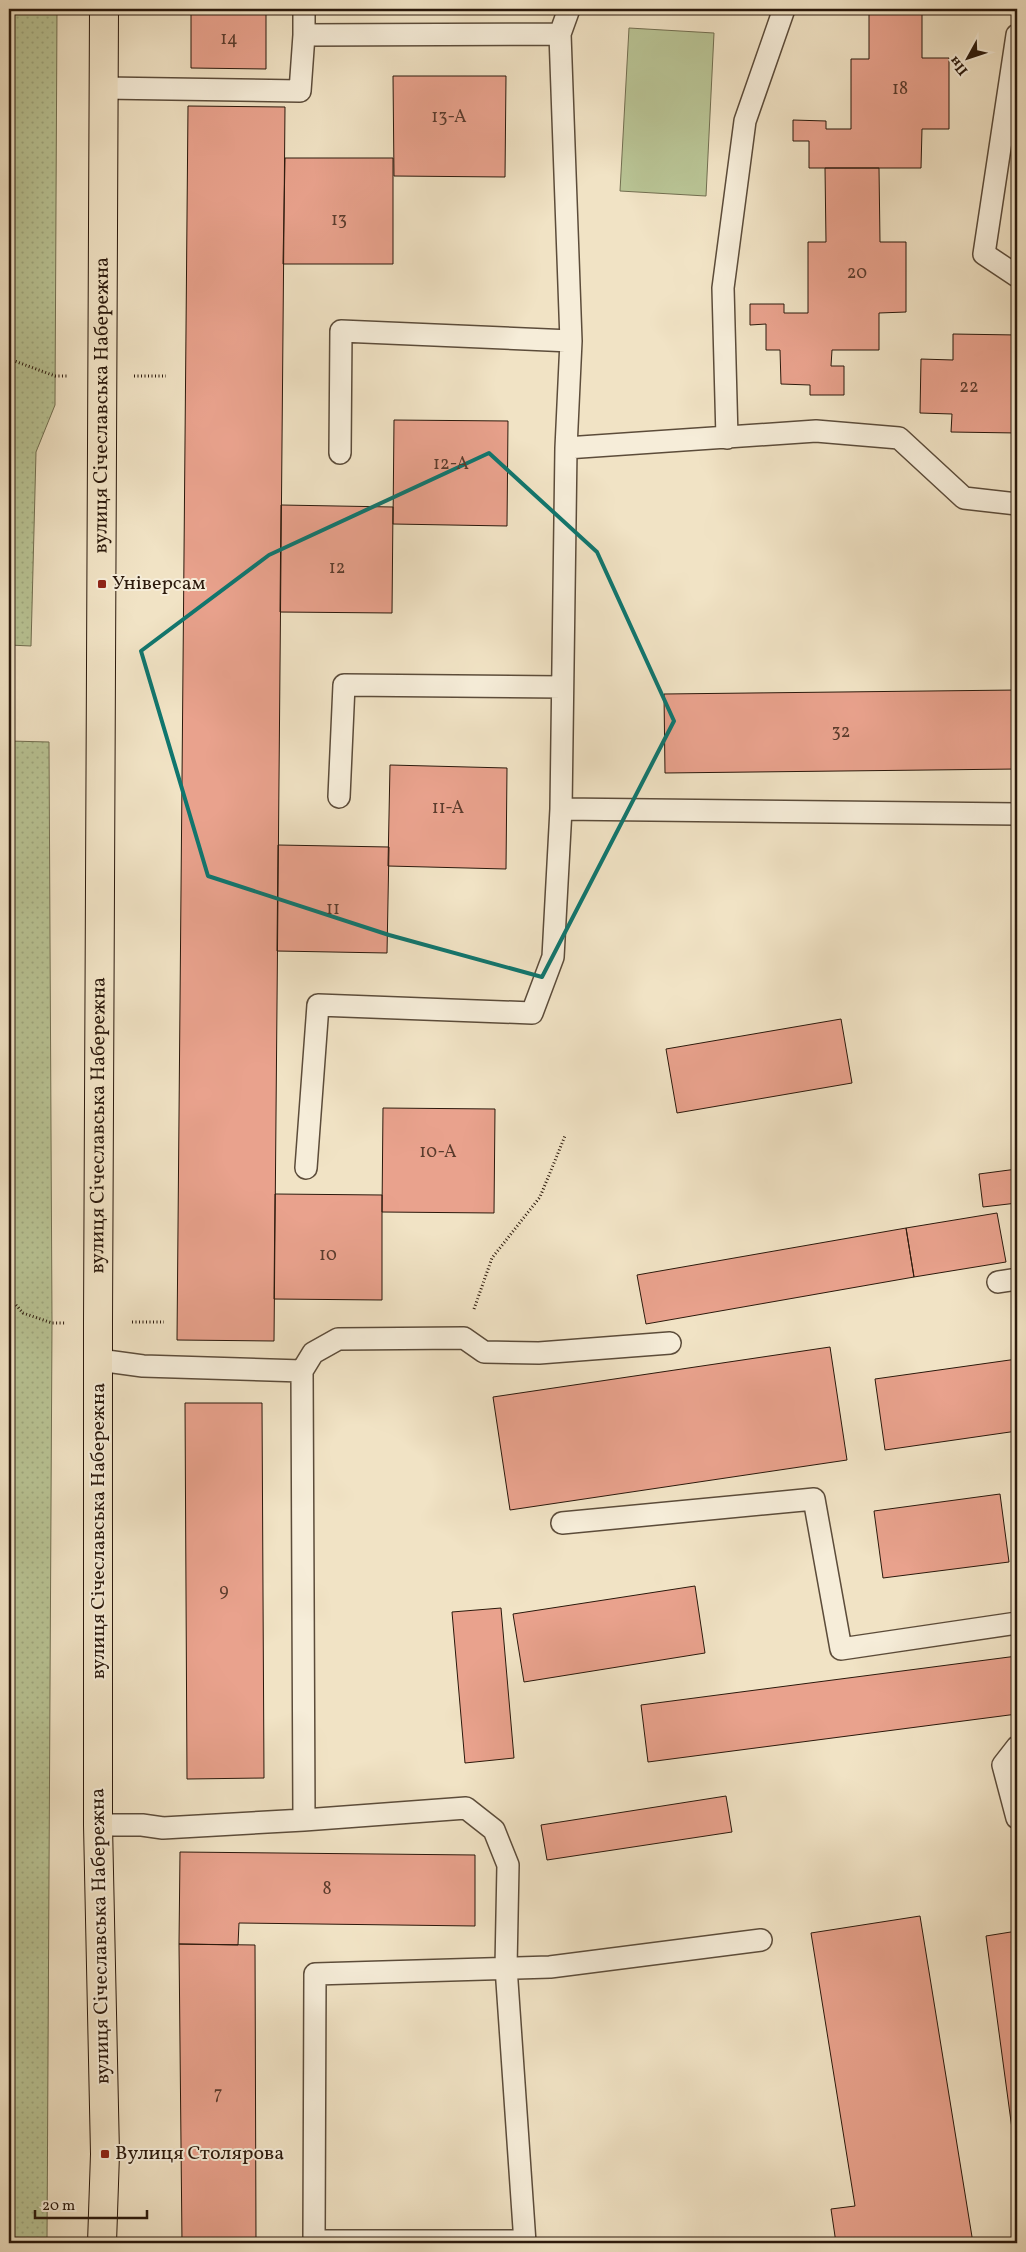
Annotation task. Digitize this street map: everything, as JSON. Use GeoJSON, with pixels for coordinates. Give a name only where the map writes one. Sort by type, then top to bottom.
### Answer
{"type":"FeatureCollection","features":[{"type":"Feature","properties":{"kind":"main road","name":"вулиця Січеславська Набережна"},"geometry":{"type":"LineString","coordinates":[[102,2243],[105,2154],[98,1825],[101,376],[104,9]]}},
{"type":"Feature","properties":{"kind":"lane"},"geometry":{"type":"LineString","coordinates":[[104,88],[300,91],[304,9]]}},
{"type":"Feature","properties":{"kind":"lane"},"geometry":{"type":"LineString","coordinates":[[306,1168],[318,1005],[532,1013],[553,956],[561,809],[566,448],[571,340],[560,34],[569,9]]}},
{"type":"Feature","properties":{"kind":"lane"},"geometry":{"type":"LineString","coordinates":[[727,438],[722,288],[746,121],[784,9]]}},
{"type":"Feature","properties":{"kind":"lane"},"geometry":{"type":"LineString","coordinates":[[304,35],[560,34]]}},
{"type":"Feature","properties":{"kind":"lane"},"geometry":{"type":"LineString","coordinates":[[1017,35],[984,254],[1017,276]]}},
{"type":"Feature","properties":{"kind":"lane"},"geometry":{"type":"LineString","coordinates":[[340,454],[341,331],[571,340]]}},
{"type":"Feature","properties":{"kind":"lane"},"geometry":{"type":"LineString","coordinates":[[566,448],[816,432],[899,438],[964,498],[1017,504]]}},
{"type":"Feature","properties":{"kind":"lane"},"geometry":{"type":"LineString","coordinates":[[339,797],[344,686],[562,687]]}},
{"type":"Feature","properties":{"kind":"lane"},"geometry":{"type":"LineString","coordinates":[[561,809],[1017,814]]}},
{"type":"Feature","properties":{"kind":"lane"},"geometry":{"type":"LineString","coordinates":[[304,1820],[302,1371],[313,1353],[338,1339],[464,1338],[484,1352],[540,1352],[670,1343]]}},
{"type":"Feature","properties":{"kind":"lane"},"geometry":{"type":"LineString","coordinates":[[99,1360],[143,1366],[302,1371]]}},
{"type":"Feature","properties":{"kind":"lane"},"geometry":{"type":"LineString","coordinates":[[562,1524],[814,1499],[841,1649],[1017,1623]]}},
{"type":"Feature","properties":{"kind":"lane"},"geometry":{"type":"LineString","coordinates":[[1017,1747],[1004,1765],[1017,1818]]}},
{"type":"Feature","properties":{"kind":"lane"},"geometry":{"type":"LineString","coordinates":[[98,1825],[142,1825],[163,1828],[466,1808],[494,1830],[508,1864],[506,1967],[525,2242],[314,2241],[315,1974],[506,1967],[550,1967],[761,1940]]}},
{"type":"Feature","properties":{"kind":"path"},"geometry":{"type":"LineString","coordinates":[[9,359],[55,376]]}},
{"type":"Feature","properties":{"kind":"path"},"geometry":{"type":"LineString","coordinates":[[464,1338],[492,1258],[540,1197],[565,1136]]}},
{"type":"Feature","properties":{"kind":"path"},"geometry":{"type":"LineString","coordinates":[[9,1297],[23,1314],[52,1323]]}},
{"type":"Feature","properties":{"kind":"highlighted area"},"geometry":{"type":"Polygon","coordinates":[[[489,453],[597,552],[674,721],[542,977],[389,935],[208,876],[141,651],[269,555],[489,453]]]}},
{"type":"Feature","properties":{"kind":"green space"},"geometry":{"type":"Polygon","coordinates":[[[9,9],[57,9],[55,405],[36,452],[31,646],[9,645],[9,9]]]}},
{"type":"Feature","properties":{"kind":"green space"},"geometry":{"type":"Polygon","coordinates":[[[629,28],[714,33],[706,196],[620,191],[629,28]]]}},
{"type":"Feature","properties":{"kind":"green space"},"geometry":{"type":"Polygon","coordinates":[[[9,741],[49,742],[52,1323],[47,2243],[9,2243],[9,741]]]}},
{"type":"Feature","properties":{"kind":"building"},"geometry":{"type":"Polygon","coordinates":[[[191,9],[266,9],[266,69],[191,68],[191,9]]]}},
{"type":"Feature","properties":{"kind":"building"},"geometry":{"type":"Polygon","coordinates":[[[869,9],[922,9],[922,58],[949,58],[949,129],[922,129],[921,168],[809,168],[809,141],[793,141],[793,120],[826,121],[826,129],[851,129],[851,59],[869,59],[869,9]]]}},
{"type":"Feature","properties":{"kind":"building"},"geometry":{"type":"Polygon","coordinates":[[[393,76],[506,76],[505,177],[394,176],[393,76]]]}},
{"type":"Feature","properties":{"kind":"building"},"geometry":{"type":"Polygon","coordinates":[[[188,106],[285,107],[274,1341],[177,1340],[188,106]]]}},
{"type":"Feature","properties":{"kind":"building"},"geometry":{"type":"Polygon","coordinates":[[[285,158],[393,158],[393,264],[283,264],[285,158]]]}},
{"type":"Feature","properties":{"kind":"building"},"geometry":{"type":"Polygon","coordinates":[[[825,168],[879,168],[880,242],[906,242],[906,312],[879,313],[879,350],[832,350],[831,366],[844,366],[844,395],[810,395],[810,385],[781,384],[780,350],[766,350],[766,324],[750,325],[750,304],[784,304],[784,313],[808,313],[808,242],[826,242],[825,168]]]}},
{"type":"Feature","properties":{"kind":"building"},"geometry":{"type":"Polygon","coordinates":[[[953,334],[1017,335],[1017,433],[951,432],[952,414],[920,413],[921,359],[953,360],[953,334]]]}},
{"type":"Feature","properties":{"kind":"building"},"geometry":{"type":"Polygon","coordinates":[[[394,420],[508,421],[507,526],[393,524],[394,420]]]}},
{"type":"Feature","properties":{"kind":"building"},"geometry":{"type":"Polygon","coordinates":[[[1013,457],[1017,458],[1017,491],[1012,491],[1013,457]]]}},
{"type":"Feature","properties":{"kind":"building"},"geometry":{"type":"Polygon","coordinates":[[[281,505],[393,507],[392,613],[280,612],[281,505]]]}},
{"type":"Feature","properties":{"kind":"building"},"geometry":{"type":"Polygon","coordinates":[[[1017,690],[1017,769],[665,773],[664,694],[1017,690]]]}},
{"type":"Feature","properties":{"kind":"building"},"geometry":{"type":"Polygon","coordinates":[[[390,765],[507,768],[506,869],[388,866],[390,765]]]}},
{"type":"Feature","properties":{"kind":"building"},"geometry":{"type":"Polygon","coordinates":[[[278,845],[389,847],[387,953],[277,951],[278,845]]]}},
{"type":"Feature","properties":{"kind":"building"},"geometry":{"type":"Polygon","coordinates":[[[841,1019],[852,1083],[677,1113],[666,1049],[841,1019]]]}},
{"type":"Feature","properties":{"kind":"building"},"geometry":{"type":"Polygon","coordinates":[[[383,1108],[495,1109],[494,1213],[382,1212],[383,1108]]]}},
{"type":"Feature","properties":{"kind":"building"},"geometry":{"type":"Polygon","coordinates":[[[1017,1169],[1017,1203],[983,1207],[979,1174],[1017,1169]]]}},
{"type":"Feature","properties":{"kind":"building"},"geometry":{"type":"Polygon","coordinates":[[[275,1194],[382,1195],[382,1300],[274,1299],[275,1194]]]}},
{"type":"Feature","properties":{"kind":"building"},"geometry":{"type":"Polygon","coordinates":[[[997,1213],[1006,1262],[914,1277],[906,1228],[997,1213]]]}},
{"type":"Feature","properties":{"kind":"building"},"geometry":{"type":"Polygon","coordinates":[[[906,1228],[914,1277],[646,1324],[637,1275],[906,1228]]]}},
{"type":"Feature","properties":{"kind":"building"},"geometry":{"type":"Polygon","coordinates":[[[830,1347],[847,1460],[510,1510],[493,1397],[830,1347]]]}},
{"type":"Feature","properties":{"kind":"building"},"geometry":{"type":"Polygon","coordinates":[[[1017,1359],[1017,1431],[885,1450],[875,1379],[1017,1359]]]}},
{"type":"Feature","properties":{"kind":"building"},"geometry":{"type":"Polygon","coordinates":[[[185,1403],[262,1403],[264,1778],[187,1779],[185,1403]]]}},
{"type":"Feature","properties":{"kind":"building"},"geometry":{"type":"Polygon","coordinates":[[[1000,1494],[1009,1562],[883,1578],[874,1511],[1000,1494]]]}},
{"type":"Feature","properties":{"kind":"building"},"geometry":{"type":"Polygon","coordinates":[[[695,1586],[705,1653],[524,1682],[513,1614],[695,1586]]]}},
{"type":"Feature","properties":{"kind":"building"},"geometry":{"type":"Polygon","coordinates":[[[501,1608],[514,1758],[465,1763],[452,1612],[501,1608]]]}},
{"type":"Feature","properties":{"kind":"building"},"geometry":{"type":"Polygon","coordinates":[[[1017,1656],[1017,1714],[648,1762],[641,1705],[1017,1656]]]}},
{"type":"Feature","properties":{"kind":"building"},"geometry":{"type":"Polygon","coordinates":[[[726,1796],[732,1832],[547,1860],[541,1825],[726,1796]]]}},
{"type":"Feature","properties":{"kind":"building"},"geometry":{"type":"Polygon","coordinates":[[[180,1852],[475,1855],[475,1926],[239,1923],[238,1945],[179,1944],[180,1852]]]}},
{"type":"Feature","properties":{"kind":"building"},"geometry":{"type":"Polygon","coordinates":[[[920,1916],[973,2243],[836,2243],[831,2209],[855,2206],[811,1933],[920,1916]]]}},
{"type":"Feature","properties":{"kind":"building"},"geometry":{"type":"Polygon","coordinates":[[[1017,1931],[1017,2166],[986,1936],[1017,1931]]]}},
{"type":"Feature","properties":{"kind":"building"},"geometry":{"type":"Polygon","coordinates":[[[179,1944],[255,1945],[256,2243],[182,2243],[179,1944]]]}},
{"type":"Feature","properties":{"kind":"place","name":"Універсам"},"geometry":{"type":"Point","coordinates":[102,584]}},
{"type":"Feature","properties":{"kind":"place","name":"Вулиця Столярова"},"geometry":{"type":"Point","coordinates":[105,2154]}}]}
